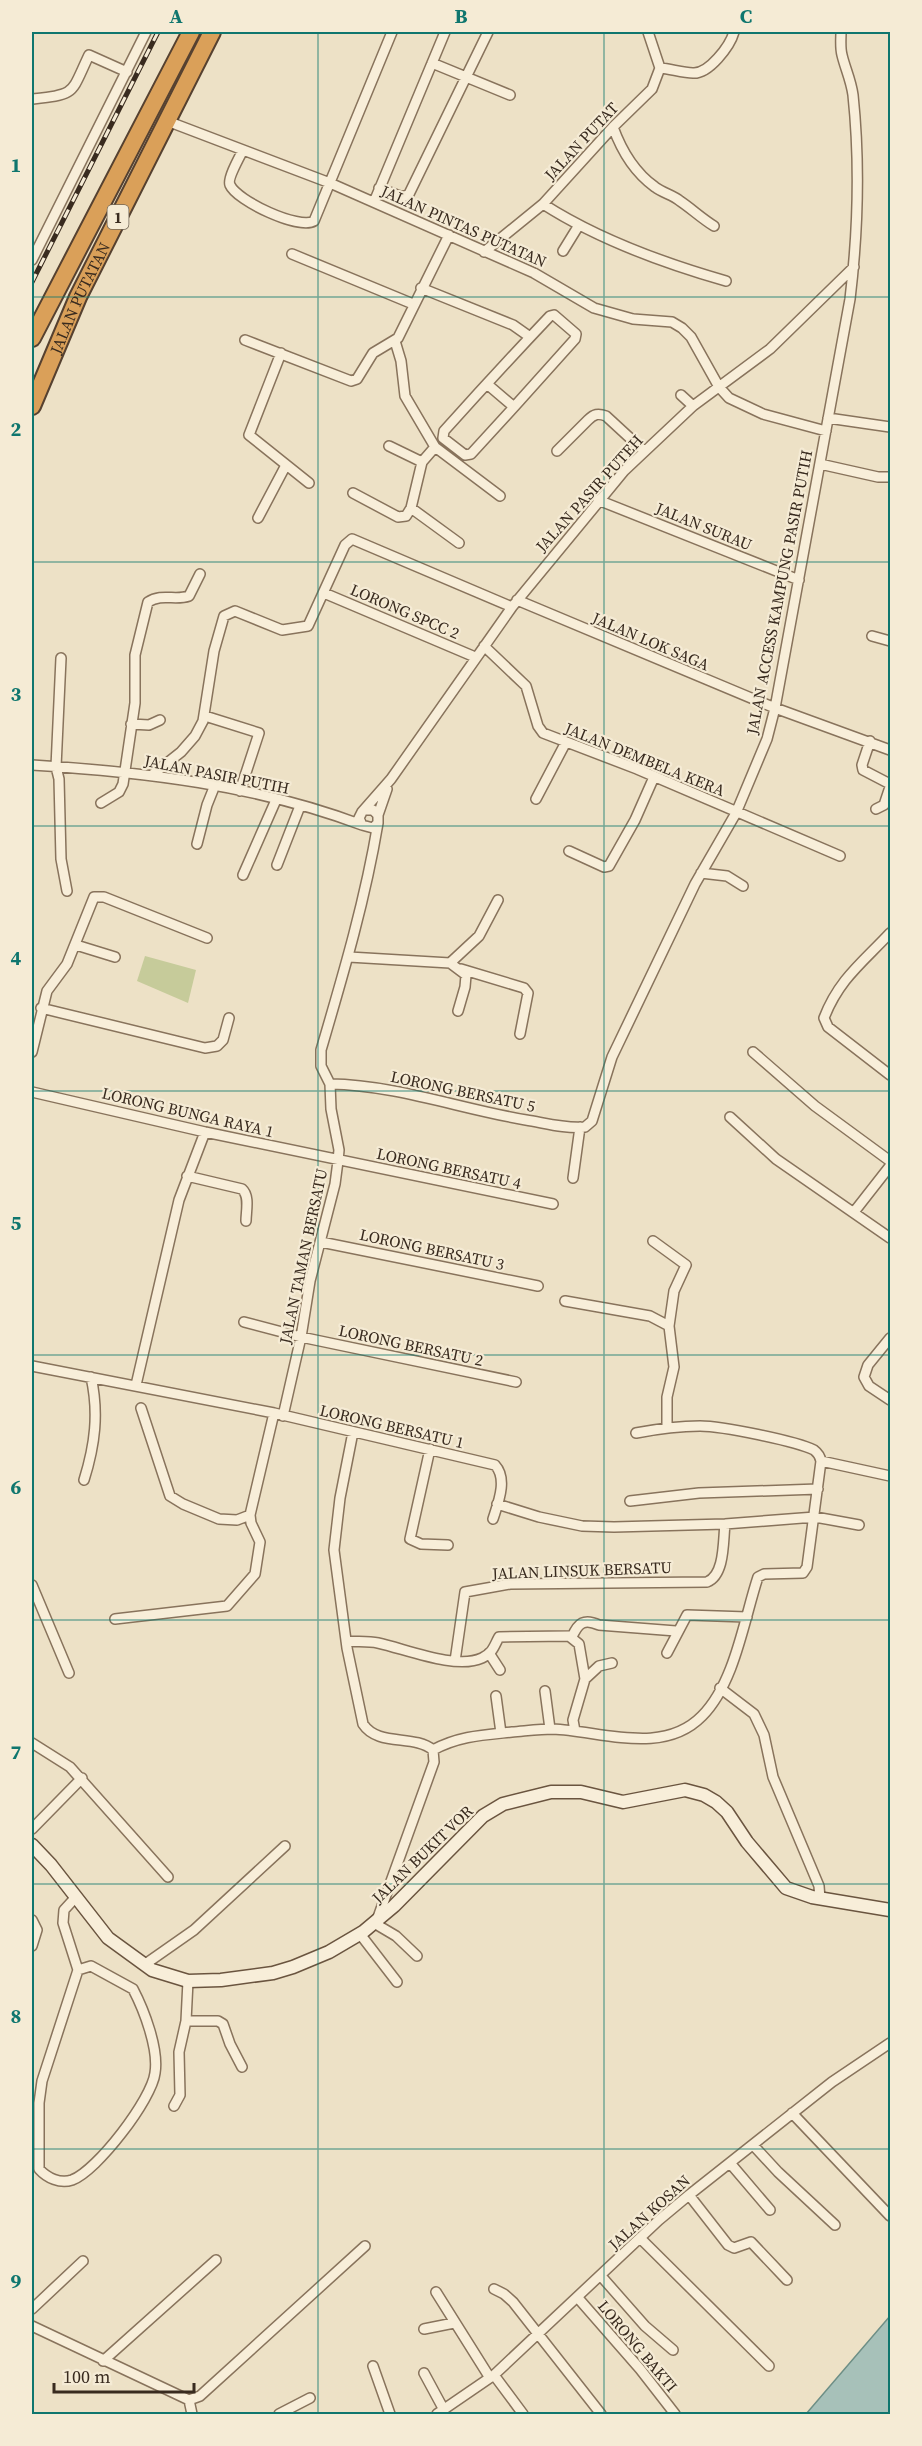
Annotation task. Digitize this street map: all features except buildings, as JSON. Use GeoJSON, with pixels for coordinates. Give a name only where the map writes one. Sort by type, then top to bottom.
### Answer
{"type":"FeatureCollection","features":[{"type":"Feature","properties":{"kind":"highway","name":"JALAN PUTATAN"},"geometry":{"type":"LineString","coordinates":[[34,333],[191,32]]}},
{"type":"Feature","properties":{"kind":"highway","name":"JALAN PUTATAN"},"geometry":{"type":"LineString","coordinates":[[32,406],[59,337],[212,32]]}},
{"type":"Feature","properties":{"kind":"highway"},"geometry":{"type":"LineString","coordinates":[[34,333],[51,340],[59,337]]}},
{"type":"Feature","properties":{"kind":"street"},"geometry":{"type":"LineString","coordinates":[[32,261],[146,32]]}},
{"type":"Feature","properties":{"kind":"street"},"geometry":{"type":"LineString","coordinates":[[243,150],[229,184],[253,206],[301,224],[309,224],[317,218],[392,32]]}},
{"type":"Feature","properties":{"kind":"street"},"geometry":{"type":"LineString","coordinates":[[374,202],[445,32]]}},
{"type":"Feature","properties":{"kind":"street"},"geometry":{"type":"LineString","coordinates":[[379,188],[402,197],[409,194],[488,32]]}},
{"type":"Feature","properties":{"kind":"street"},"geometry":{"type":"LineString","coordinates":[[648,32],[660,68],[694,73],[702,72],[728,47],[734,32]]}},
{"type":"Feature","properties":{"kind":"street","name":"JALAN ACCESS KAMPUNG PASIR PUTIH"},"geometry":{"type":"LineString","coordinates":[[573,1178],[585,1126],[612,1057],[701,873],[736,813],[766,739],[775,708],[854,267],[855,126],[853,93],[841,53],[841,32]]}},
{"type":"Feature","properties":{"kind":"street"},"geometry":{"type":"LineString","coordinates":[[32,99],[68,93],[73,88],[89,55],[127,72]]}},
{"type":"Feature","properties":{"kind":"street"},"geometry":{"type":"LineString","coordinates":[[432,63],[510,95]]}},
{"type":"Feature","properties":{"kind":"street","name":"JALAN PUTAT"},"geometry":{"type":"LineString","coordinates":[[484,252],[543,204],[613,127],[652,89],[660,68]]}},
{"type":"Feature","properties":{"kind":"street","name":"JALAN PINTAS PUTATAN"},"geometry":{"type":"LineString","coordinates":[[167,121],[374,202],[534,273],[594,308],[633,319],[672,322],[691,337],[718,387]]}},
{"type":"Feature","properties":{"kind":"street"},"geometry":{"type":"LineString","coordinates":[[613,127],[620,147],[639,173],[656,188],[680,200],[696,216],[714,226]]}},
{"type":"Feature","properties":{"kind":"street"},"geometry":{"type":"LineString","coordinates":[[543,204],[579,225],[676,267],[726,281]]}},
{"type":"Feature","properties":{"kind":"street"},"geometry":{"type":"LineString","coordinates":[[563,251],[579,225]]}},
{"type":"Feature","properties":{"kind":"street"},"geometry":{"type":"LineString","coordinates":[[245,340],[351,381],[357,380],[373,353],[396,341],[448,236]]}},
{"type":"Feature","properties":{"kind":"street"},"geometry":{"type":"LineString","coordinates":[[292,254],[413,304]]}},
{"type":"Feature","properties":{"kind":"street","name":"JALAN PASIR PUTEH"},"geometry":{"type":"LineString","coordinates":[[363,811],[391,779],[514,603],[598,500],[693,406],[770,349],[854,267]]}},
{"type":"Feature","properties":{"kind":"street"},"geometry":{"type":"LineString","coordinates":[[421,288],[513,325],[530,337]]}},
{"type":"Feature","properties":{"kind":"street"},"geometry":{"type":"LineString","coordinates":[[552,315],[576,334],[514,407],[468,455],[463,454],[443,438],[444,431],[487,384],[552,315]]}},
{"type":"Feature","properties":{"kind":"street"},"geometry":{"type":"LineString","coordinates":[[396,341],[405,396],[435,447],[500,496]]}},
{"type":"Feature","properties":{"kind":"street"},"geometry":{"type":"LineString","coordinates":[[280,353],[249,435],[309,483]]}},
{"type":"Feature","properties":{"kind":"street"},"geometry":{"type":"LineString","coordinates":[[487,384],[514,407]]}},
{"type":"Feature","properties":{"kind":"street"},"geometry":{"type":"LineString","coordinates":[[718,387],[732,399],[763,414],[826,430]]}},
{"type":"Feature","properties":{"kind":"street"},"geometry":{"type":"LineString","coordinates":[[681,395],[693,406]]}},
{"type":"Feature","properties":{"kind":"street"},"geometry":{"type":"LineString","coordinates":[[557,452],[593,415],[599,414],[606,416],[644,452]]}},
{"type":"Feature","properties":{"kind":"street"},"geometry":{"type":"LineString","coordinates":[[828,418],[891,427]]}},
{"type":"Feature","properties":{"kind":"street"},"geometry":{"type":"LineString","coordinates":[[389,446],[422,462]]}},
{"type":"Feature","properties":{"kind":"street"},"geometry":{"type":"LineString","coordinates":[[352,493],[398,517],[406,516],[411,508],[422,462],[435,447]]}},
{"type":"Feature","properties":{"kind":"street"},"geometry":{"type":"LineString","coordinates":[[820,464],[878,477],[891,477]]}},
{"type":"Feature","properties":{"kind":"street"},"geometry":{"type":"LineString","coordinates":[[258,518],[286,465]]}},
{"type":"Feature","properties":{"kind":"street","name":"JALAN SURAU"},"geometry":{"type":"LineString","coordinates":[[598,500],[799,580]]}},
{"type":"Feature","properties":{"kind":"street"},"geometry":{"type":"LineString","coordinates":[[411,508],[459,543]]}},
{"type":"Feature","properties":{"kind":"street","name":"JALAN LOK SAGA"},"geometry":{"type":"LineString","coordinates":[[324,593],[345,545],[352,539],[775,708],[891,750]]}},
{"type":"Feature","properties":{"kind":"street"},"geometry":{"type":"LineString","coordinates":[[101,804],[119,792],[123,784],[135,703],[135,655],[148,602],[155,598],[182,599],[189,596],[200,574]]}},
{"type":"Feature","properties":{"kind":"street"},"geometry":{"type":"LineString","coordinates":[[152,775],[175,757],[195,736],[205,716],[214,651],[224,616],[235,611],[282,630],[308,626],[324,593]]}},
{"type":"Feature","properties":{"kind":"street","name":"LORONG SPCC 2"},"geometry":{"type":"LineString","coordinates":[[324,593],[475,657]]}},
{"type":"Feature","properties":{"kind":"street"},"geometry":{"type":"LineString","coordinates":[[872,636],[891,641]]}},
{"type":"Feature","properties":{"kind":"street","name":"JALAN DEMBELA KERA"},"geometry":{"type":"LineString","coordinates":[[484,646],[526,686],[540,730],[840,856]]}},
{"type":"Feature","properties":{"kind":"street"},"geometry":{"type":"LineString","coordinates":[[61,658],[56,767],[59,778],[61,859],[67,891]]}},
{"type":"Feature","properties":{"kind":"street"},"geometry":{"type":"LineString","coordinates":[[205,716],[259,733],[240,791]]}},
{"type":"Feature","properties":{"kind":"street"},"geometry":{"type":"LineString","coordinates":[[131,724],[149,725],[160,720]]}},
{"type":"Feature","properties":{"kind":"street"},"geometry":{"type":"LineString","coordinates":[[870,741],[862,765],[863,770],[890,786],[885,805],[876,809]]}},
{"type":"Feature","properties":{"kind":"street"},"geometry":{"type":"LineString","coordinates":[[536,799],[566,742]]}},
{"type":"Feature","properties":{"kind":"street"},"geometry":{"type":"LineString","coordinates":[[175,757],[180,779]]}},
{"type":"Feature","properties":{"kind":"street","name":"JALAN PASIR PUTIH"},"geometry":{"type":"LineString","coordinates":[[32,765],[152,775],[215,785],[300,806],[363,826]]}},
{"type":"Feature","properties":{"kind":"street"},"geometry":{"type":"LineString","coordinates":[[569,851],[604,867],[609,866],[635,820],[654,777]]}},
{"type":"Feature","properties":{"kind":"street","name":"JALAN PASIR PUTEH"},"geometry":{"type":"LineString","coordinates":[[378,819],[391,779]]}},
{"type":"Feature","properties":{"kind":"street"},"geometry":{"type":"LineString","coordinates":[[197,844],[207,805],[215,785]]}},
{"type":"Feature","properties":{"kind":"street"},"geometry":{"type":"LineString","coordinates":[[243,875],[276,800]]}},
{"type":"Feature","properties":{"kind":"street"},"geometry":{"type":"LineString","coordinates":[[277,865],[300,806]]}},
{"type":"Feature","properties":{"kind":"street"},"geometry":{"type":"LineString","coordinates":[[373,810],[378,819],[373,828],[363,826],[359,818],[363,811],[373,810]]}},
{"type":"Feature","properties":{"kind":"street","name":"JALAN PASIR PUTIH"},"geometry":{"type":"LineString","coordinates":[[324,813],[363,811]]}},
{"type":"Feature","properties":{"kind":"street","name":"JALAN TAMAN BERSATU"},"geometry":{"type":"LineString","coordinates":[[250,1515],[301,1337],[310,1281],[321,1242],[338,1161],[339,1150],[331,1109],[330,1084],[321,1066],[321,1050],[349,957],[373,859],[378,819]]}},
{"type":"Feature","properties":{"kind":"street","name":"JALAN TAMAN BERSATU"},"geometry":{"type":"LineString","coordinates":[[363,826],[373,859]]}},
{"type":"Feature","properties":{"kind":"street"},"geometry":{"type":"LineString","coordinates":[[701,873],[727,876],[743,886]]}},
{"type":"Feature","properties":{"kind":"street"},"geometry":{"type":"LineString","coordinates":[[32,1052],[47,991],[67,964],[94,897],[104,897],[207,938]]}},
{"type":"Feature","properties":{"kind":"street"},"geometry":{"type":"LineString","coordinates":[[450,963],[479,936],[498,900]]}},
{"type":"Feature","properties":{"kind":"street"},"geometry":{"type":"LineString","coordinates":[[891,933],[887,943],[846,977],[830,1003],[824,1018],[828,1028],[891,1075]]}},
{"type":"Feature","properties":{"kind":"street"},"geometry":{"type":"LineString","coordinates":[[75,945],[115,957]]}},
{"type":"Feature","properties":{"kind":"street"},"geometry":{"type":"LineString","coordinates":[[349,957],[450,963],[459,968],[524,988],[528,993],[520,1034]]}},
{"type":"Feature","properties":{"kind":"street"},"geometry":{"type":"LineString","coordinates":[[458,1011],[466,975],[459,968]]}},
{"type":"Feature","properties":{"kind":"street"},"geometry":{"type":"LineString","coordinates":[[41,1008],[205,1048],[217,1046],[223,1040],[229,1018]]}},
{"type":"Feature","properties":{"kind":"street"},"geometry":{"type":"LineString","coordinates":[[753,1052],[815,1106],[891,1161]]}},
{"type":"Feature","properties":{"kind":"street","name":"LORONG BERSATU 5"},"geometry":{"type":"LineString","coordinates":[[330,1084],[362,1084],[514,1118],[585,1126]]}},
{"type":"Feature","properties":{"kind":"street","name":"LORONG BUNGA RAYA 1"},"geometry":{"type":"LineString","coordinates":[[32,1092],[338,1161]]}},
{"type":"Feature","properties":{"kind":"street"},"geometry":{"type":"LineString","coordinates":[[730,1117],[776,1159],[891,1238]]}},
{"type":"Feature","properties":{"kind":"street"},"geometry":{"type":"LineString","coordinates":[[136,1385],[167,1245],[187,1176],[205,1132]]}},
{"type":"Feature","properties":{"kind":"street","name":"LORONG BERSATU 4"},"geometry":{"type":"LineString","coordinates":[[338,1161],[553,1204]]}},
{"type":"Feature","properties":{"kind":"street"},"geometry":{"type":"LineString","coordinates":[[854,1212],[891,1166]]}},
{"type":"Feature","properties":{"kind":"street"},"geometry":{"type":"LineString","coordinates":[[187,1176],[242,1189],[246,1198],[246,1221]]}},
{"type":"Feature","properties":{"kind":"street"},"geometry":{"type":"LineString","coordinates":[[653,1240],[686,1265],[674,1291],[669,1326],[674,1367],[666,1397],[667,1428]]}},
{"type":"Feature","properties":{"kind":"street","name":"LORONG BERSATU 3"},"geometry":{"type":"LineString","coordinates":[[321,1242],[538,1286]]}},
{"type":"Feature","properties":{"kind":"street"},"geometry":{"type":"LineString","coordinates":[[565,1301],[650,1316],[669,1326]]}},
{"type":"Feature","properties":{"kind":"street","name":"LORONG BERSATU 2"},"geometry":{"type":"LineString","coordinates":[[244,1322],[301,1337],[516,1382]]}},
{"type":"Feature","properties":{"kind":"street"},"geometry":{"type":"LineString","coordinates":[[891,1338],[868,1365],[864,1377],[869,1386],[891,1400]]}},
{"type":"Feature","properties":{"kind":"street","name":"LORONG BERSATU 1"},"geometry":{"type":"LineString","coordinates":[[32,1366],[278,1414],[495,1465],[500,1470],[501,1481],[497,1504]]}},
{"type":"Feature","properties":{"kind":"street"},"geometry":{"type":"LineString","coordinates":[[84,1480],[93,1449],[95,1428],[96,1407],[91,1377]]}},
{"type":"Feature","properties":{"kind":"street"},"geometry":{"type":"LineString","coordinates":[[115,1619],[227,1606],[255,1574],[260,1542],[251,1523],[250,1515],[237,1520],[219,1519],[170,1496],[141,1408]]}},
{"type":"Feature","properties":{"kind":"street"},"geometry":{"type":"LineString","coordinates":[[433,1750],[450,1741],[468,1736],[501,1733],[550,1729],[640,1739],[659,1738],[683,1729],[702,1716],[728,1673],[758,1577],[764,1574],[803,1573],[807,1567],[818,1489],[820,1455],[813,1450],[734,1430],[703,1426],[636,1433]]}},
{"type":"Feature","properties":{"kind":"street"},"geometry":{"type":"LineString","coordinates":[[353,1432],[340,1498],[334,1550],[346,1641],[363,1724],[368,1732],[378,1736],[426,1744],[433,1750],[434,1762],[375,1923],[396,1936],[417,1956]]}},
{"type":"Feature","properties":{"kind":"street"},"geometry":{"type":"LineString","coordinates":[[430,1449],[410,1539],[422,1544],[448,1545]]}},
{"type":"Feature","properties":{"kind":"street"},"geometry":{"type":"LineString","coordinates":[[821,1461],[891,1476]]}},
{"type":"Feature","properties":{"kind":"street"},"geometry":{"type":"LineString","coordinates":[[630,1501],[699,1493],[818,1489]]}},
{"type":"Feature","properties":{"kind":"street"},"geometry":{"type":"LineString","coordinates":[[493,1519],[497,1504],[539,1517],[582,1526],[725,1524],[814,1517],[859,1525]]}},
{"type":"Feature","properties":{"kind":"street","name":"JALAN LINSUK BERSATU"},"geometry":{"type":"LineString","coordinates":[[455,1661],[465,1592],[510,1584],[707,1582],[716,1577],[725,1524]]}},
{"type":"Feature","properties":{"kind":"street"},"geometry":{"type":"LineString","coordinates":[[32,1586],[69,1673]]}},
{"type":"Feature","properties":{"kind":"street"},"geometry":{"type":"LineString","coordinates":[[667,1653],[676,1631],[687,1615],[747,1617]]}},
{"type":"Feature","properties":{"kind":"street"},"geometry":{"type":"LineString","coordinates":[[572,1637],[581,1622],[590,1621],[599,1624],[676,1631]]}},
{"type":"Feature","properties":{"kind":"street"},"geometry":{"type":"LineString","coordinates":[[346,1641],[375,1642],[468,1662],[483,1658],[494,1650],[499,1637],[572,1637],[579,1644],[585,1679],[573,1720],[575,1731]]}},
{"type":"Feature","properties":{"kind":"street"},"geometry":{"type":"LineString","coordinates":[[489,1653],[500,1670]]}},
{"type":"Feature","properties":{"kind":"street"},"geometry":{"type":"LineString","coordinates":[[585,1679],[599,1666],[612,1663]]}},
{"type":"Feature","properties":{"kind":"street"},"geometry":{"type":"LineString","coordinates":[[720,1688],[754,1714],[764,1736],[773,1777],[819,1886],[820,1899]]}},
{"type":"Feature","properties":{"kind":"street"},"geometry":{"type":"LineString","coordinates":[[545,1691],[550,1729]]}},
{"type":"Feature","properties":{"kind":"street"},"geometry":{"type":"LineString","coordinates":[[496,1696],[501,1733]]}},
{"type":"Feature","properties":{"kind":"street"},"geometry":{"type":"LineString","coordinates":[[32,1743],[63,1761],[82,1778],[168,1877]]}},
{"type":"Feature","properties":{"kind":"street"},"geometry":{"type":"LineString","coordinates":[[32,1829],[82,1778]]}},
{"type":"Feature","properties":{"kind":"street","name":"JALAN BUKIT VOR"},"geometry":{"type":"LineString","coordinates":[[32,1845],[51,1865],[108,1938],[144,1965],[163,1975],[188,1981],[251,1977],[293,1967],[329,1952],[375,1923],[483,1816],[503,1804],[551,1792],[581,1792],[623,1802],[685,1790],[704,1795],[727,1812],[747,1842],[786,1888],[820,1899],[891,1910]]}},
{"type":"Feature","properties":{"kind":"street"},"geometry":{"type":"LineString","coordinates":[[144,1965],[190,1934],[285,1846]]}},
{"type":"Feature","properties":{"kind":"street"},"geometry":{"type":"LineString","coordinates":[[75,1898],[64,1910],[63,1923],[78,1970],[42,2081],[39,2103],[39,2169],[44,2175],[64,2181],[72,2180],[86,2170],[119,2135],[148,2095],[156,2069],[151,2035],[133,1989],[96,1968],[87,1966],[78,1970]]}},
{"type":"Feature","properties":{"kind":"street"},"geometry":{"type":"LineString","coordinates":[[32,1920],[37,1930],[32,1946]]}},
{"type":"Feature","properties":{"kind":"street"},"geometry":{"type":"LineString","coordinates":[[360,1934],[397,1982]]}},
{"type":"Feature","properties":{"kind":"street"},"geometry":{"type":"LineString","coordinates":[[174,2106],[180,2095],[178,2052],[186,2021],[188,1981]]}},
{"type":"Feature","properties":{"kind":"street"},"geometry":{"type":"LineString","coordinates":[[186,2021],[218,2021],[223,2024],[242,2067]]}},
{"type":"Feature","properties":{"kind":"street","name":"JALAN KOSAN"},"geometry":{"type":"LineString","coordinates":[[444,2412],[492,2376],[689,2195],[831,2082],[891,2043]]}},
{"type":"Feature","properties":{"kind":"street"},"geometry":{"type":"LineString","coordinates":[[792,2113],[891,2216]]}},
{"type":"Feature","properties":{"kind":"street"},"geometry":{"type":"LineString","coordinates":[[753,2145],[835,2225]]}},
{"type":"Feature","properties":{"kind":"street"},"geometry":{"type":"LineString","coordinates":[[730,2163],[770,2210]]}},
{"type":"Feature","properties":{"kind":"street"},"geometry":{"type":"LineString","coordinates":[[689,2195],[729,2246],[734,2248],[751,2242],[787,2280]]}},
{"type":"Feature","properties":{"kind":"street"},"geometry":{"type":"LineString","coordinates":[[640,2238],[769,2366]]}},
{"type":"Feature","properties":{"kind":"street"},"geometry":{"type":"LineString","coordinates":[[32,2326],[189,2400],[200,2396],[365,2246]]}},
{"type":"Feature","properties":{"kind":"street"},"geometry":{"type":"LineString","coordinates":[[103,2361],[216,2260]]}},
{"type":"Feature","properties":{"kind":"street"},"geometry":{"type":"LineString","coordinates":[[32,2309],[84,2261]]}},
{"type":"Feature","properties":{"kind":"street"},"geometry":{"type":"LineString","coordinates":[[601,2276],[645,2326],[673,2350]]}},
{"type":"Feature","properties":{"kind":"street"},"geometry":{"type":"LineString","coordinates":[[494,2289],[509,2297],[601,2415]]}},
{"type":"Feature","properties":{"kind":"street"},"geometry":{"type":"LineString","coordinates":[[436,2292],[454,2323],[523,2415]]}},
{"type":"Feature","properties":{"kind":"street","name":"LORONG BAKTI"},"geometry":{"type":"LineString","coordinates":[[578,2298],[640,2369],[675,2415]]}},
{"type":"Feature","properties":{"kind":"street"},"geometry":{"type":"LineString","coordinates":[[424,2330],[454,2323]]}},
{"type":"Feature","properties":{"kind":"street"},"geometry":{"type":"LineString","coordinates":[[373,2366],[390,2415]]}},
{"type":"Feature","properties":{"kind":"street"},"geometry":{"type":"LineString","coordinates":[[424,2373],[444,2412]]}},
{"type":"Feature","properties":{"kind":"street"},"geometry":{"type":"LineString","coordinates":[[279,2415],[310,2398]]}},
{"type":"Feature","properties":{"kind":"street"},"geometry":{"type":"LineString","coordinates":[[189,2400],[192,2415]]}},
{"type":"Feature","properties":{"kind":"green space"},"geometry":{"type":"Polygon","coordinates":[[[145,956],[196,970],[188,1003],[137,981],[145,956]]]}},
{"type":"Feature","properties":{"kind":"water"},"geometry":{"type":"Polygon","coordinates":[[[890,2316],[890,2414],[806,2414],[890,2316]]]}},
{"type":"Feature","properties":{"kind":"railway"},"geometry":{"type":"LineString","coordinates":[[32,282],[158,32]]}}]}
